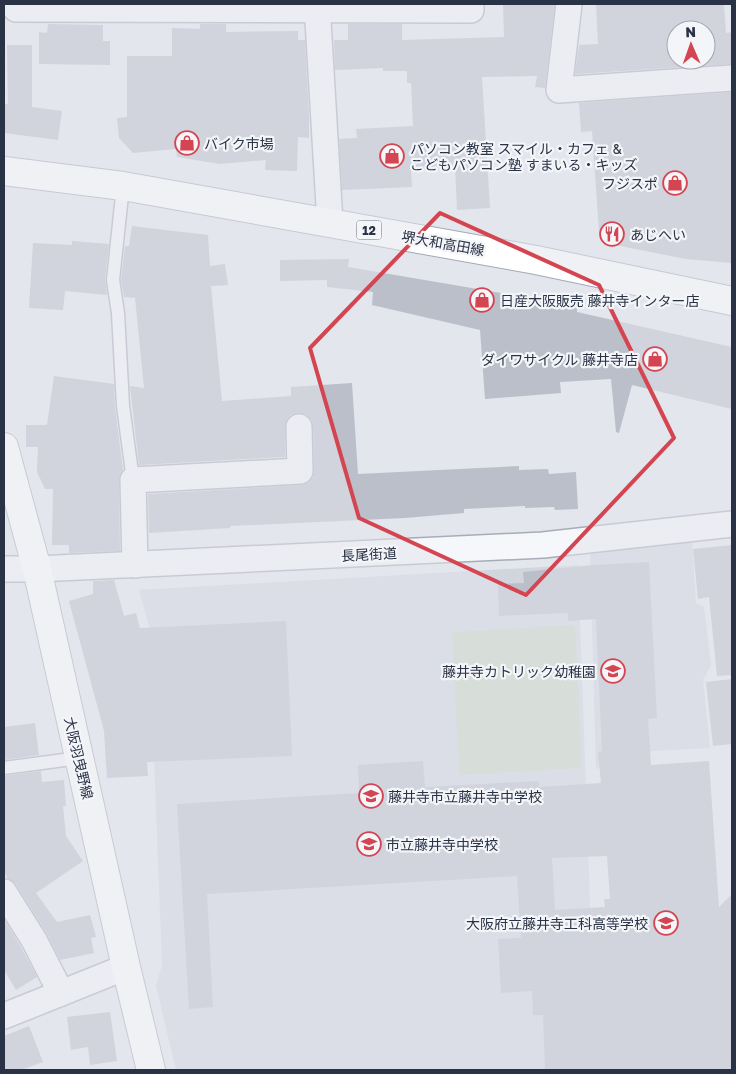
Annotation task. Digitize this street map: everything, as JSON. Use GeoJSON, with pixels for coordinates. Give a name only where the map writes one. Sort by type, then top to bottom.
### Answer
{"type":"FeatureCollection","features":[{"type":"Feature","properties":{"kind":"main road","name":"堺大和高田線"},"geometry":{"type":"LineString","coordinates":[[4,171],[123,186],[536,260],[732,300]]}},
{"type":"Feature","properties":{"kind":"main road","name":"大阪羽曳野線"},"geometry":{"type":"LineString","coordinates":[[4,447],[37,569],[126,967],[151,1070]]}},
{"type":"Feature","properties":{"kind":"street"},"geometry":{"type":"LineString","coordinates":[[16,4],[16,9],[136,6],[317,6],[472,10],[471,4]]}},
{"type":"Feature","properties":{"kind":"street"},"geometry":{"type":"LineString","coordinates":[[569,4],[559,90],[732,78]]}},
{"type":"Feature","properties":{"kind":"street"},"geometry":{"type":"LineString","coordinates":[[317,6],[330,223]]}},
{"type":"Feature","properties":{"kind":"street"},"geometry":{"type":"LineString","coordinates":[[135,565],[133,480],[300,471],[299,427]]}},
{"type":"Feature","properties":{"kind":"street","name":"長尾街道"},"geometry":{"type":"LineString","coordinates":[[4,569],[135,565],[543,545],[732,524]]}},
{"type":"Feature","properties":{"kind":"street"},"geometry":{"type":"LineString","coordinates":[[4,892],[34,940],[61,993]]}},
{"type":"Feature","properties":{"kind":"street"},"geometry":{"type":"LineString","coordinates":[[4,1016],[126,967]]}},
{"type":"Feature","properties":{"kind":"lane"},"geometry":{"type":"LineString","coordinates":[[123,186],[114,280],[118,313],[123,406],[133,480]]}},
{"type":"Feature","properties":{"kind":"lane"},"geometry":{"type":"LineString","coordinates":[[4,768],[79,758]]}},
{"type":"Feature","properties":{"kind":"highlighted area"},"geometry":{"type":"Polygon","coordinates":[[[440,213],[599,285],[674,438],[526,595],[359,518],[310,348],[440,213]]]}},
{"type":"Feature","properties":{"kind":"shaded area"},"geometry":{"type":"Polygon","coordinates":[[[692,542],[696,603],[704,607],[711,665],[703,680],[710,748],[653,751],[596,769],[590,552],[692,542]]]}},
{"type":"Feature","properties":{"kind":"shaded area","name":"藤井寺市立藤井寺中学校"},"geometry":{"type":"Polygon","coordinates":[[[578,565],[596,1070],[176,1070],[156,986],[162,965],[149,626],[139,590],[578,565]]]}},
{"type":"Feature","properties":{"kind":"green space"},"geometry":{"type":"Polygon","coordinates":[[[575,625],[582,768],[459,775],[452,632],[575,625]]]}},
{"type":"Feature","properties":{"kind":"building"},"geometry":{"type":"Polygon","coordinates":[[[503,4],[555,4],[545,88],[535,87],[537,76],[482,77],[490,208],[457,210],[455,167],[411,170],[412,187],[342,190],[339,139],[357,138],[356,129],[413,126],[411,83],[407,83],[407,71],[383,71],[383,68],[335,70],[334,40],[348,40],[348,24],[402,24],[402,40],[504,37],[503,4]]]}},
{"type":"Feature","properties":{"kind":"building"},"geometry":{"type":"Polygon","coordinates":[[[596,4],[724,4],[726,33],[732,32],[732,64],[716,65],[716,20],[666,20],[666,68],[575,74],[579,45],[598,44],[596,4]]]}},
{"type":"Feature","properties":{"kind":"building"},"geometry":{"type":"Polygon","coordinates":[[[48,24],[103,25],[103,41],[110,41],[110,65],[39,64],[39,32],[47,33],[48,24]]]}},
{"type":"Feature","properties":{"kind":"building"},"geometry":{"type":"Polygon","coordinates":[[[200,24],[226,24],[226,32],[298,31],[298,40],[305,40],[309,138],[298,137],[297,171],[265,170],[266,160],[220,164],[177,157],[176,149],[133,153],[119,138],[117,118],[127,117],[127,56],[172,56],[172,28],[200,29],[200,24]]]}},
{"type":"Feature","properties":{"kind":"building"},"geometry":{"type":"Polygon","coordinates":[[[7,45],[32,45],[32,107],[62,111],[58,140],[4,133],[4,104],[8,104],[7,45]]]}},
{"type":"Feature","properties":{"kind":"building"},"geometry":{"type":"Polygon","coordinates":[[[732,92],[732,263],[686,259],[610,244],[611,230],[599,231],[592,131],[581,132],[579,103],[732,92]]]}},
{"type":"Feature","properties":{"kind":"building"},"geometry":{"type":"Polygon","coordinates":[[[132,226],[208,235],[210,266],[225,264],[228,285],[211,286],[222,401],[291,396],[291,387],[352,383],[358,474],[519,466],[519,470],[548,469],[549,474],[576,472],[578,509],[555,510],[554,507],[525,508],[525,506],[464,509],[464,513],[405,518],[230,526],[230,528],[149,533],[148,494],[301,485],[308,483],[313,477],[314,471],[313,427],[311,419],[305,414],[291,415],[285,427],[285,457],[139,465],[130,386],[144,388],[135,298],[124,297],[121,280],[125,246],[129,246],[132,226]]]}},
{"type":"Feature","properties":{"kind":"building"},"geometry":{"type":"Polygon","coordinates":[[[72,241],[109,244],[105,279],[107,295],[65,291],[63,310],[29,308],[33,243],[72,245],[72,241]]]}},
{"type":"Feature","properties":{"kind":"building"},"geometry":{"type":"Polygon","coordinates":[[[349,259],[348,267],[577,306],[577,312],[732,347],[732,409],[632,385],[619,433],[616,432],[611,379],[560,382],[561,393],[485,399],[480,330],[372,305],[373,292],[327,287],[327,280],[280,281],[280,260],[349,259]]]}},
{"type":"Feature","properties":{"kind":"building"},"geometry":{"type":"Polygon","coordinates":[[[54,376],[114,384],[123,470],[119,480],[120,551],[69,553],[69,545],[52,545],[53,489],[45,489],[37,472],[38,447],[26,447],[26,425],[47,425],[54,376]]]}},
{"type":"Feature","properties":{"kind":"building"},"geometry":{"type":"Polygon","coordinates":[[[732,545],[732,675],[717,676],[709,597],[698,599],[693,549],[732,545]]]}},
{"type":"Feature","properties":{"kind":"building"},"geometry":{"type":"Polygon","coordinates":[[[649,562],[657,718],[648,719],[651,765],[709,761],[719,907],[732,894],[732,1070],[545,1070],[543,1015],[533,1015],[532,991],[501,993],[498,939],[521,938],[517,876],[207,894],[213,1007],[189,1009],[177,804],[359,793],[358,765],[423,761],[425,787],[539,781],[539,787],[601,783],[598,752],[602,751],[596,619],[568,621],[568,613],[499,616],[498,584],[524,583],[523,572],[649,562]],[[607,856],[552,858],[555,910],[605,907],[604,899],[610,899],[607,856]]]}},
{"type":"Feature","properties":{"kind":"building"},"geometry":{"type":"Polygon","coordinates":[[[114,580],[124,616],[136,613],[140,628],[286,621],[292,756],[147,762],[148,776],[107,778],[104,731],[69,601],[93,594],[93,581],[114,580]]]}},
{"type":"Feature","properties":{"kind":"building"},"geometry":{"type":"Polygon","coordinates":[[[732,679],[732,744],[713,746],[706,682],[732,679]]]}},
{"type":"Feature","properties":{"kind":"building"},"geometry":{"type":"Polygon","coordinates":[[[35,723],[39,755],[4,760],[4,727],[35,723]]]}},
{"type":"Feature","properties":{"kind":"building"},"geometry":{"type":"Polygon","coordinates":[[[41,771],[42,782],[64,780],[66,806],[63,806],[66,836],[83,861],[36,893],[57,922],[90,915],[96,937],[91,938],[94,953],[60,960],[46,932],[16,884],[8,879],[4,872],[4,776],[41,771]]]}},
{"type":"Feature","properties":{"kind":"building"},"geometry":{"type":"Polygon","coordinates":[[[4,919],[37,977],[16,990],[4,970],[4,919]]]}},
{"type":"Feature","properties":{"kind":"building"},"geometry":{"type":"Polygon","coordinates":[[[110,1012],[117,1061],[90,1065],[88,1047],[71,1050],[67,1017],[110,1012]]]}},
{"type":"Feature","properties":{"kind":"building"},"geometry":{"type":"Polygon","coordinates":[[[29,1026],[43,1062],[21,1070],[4,1070],[4,1036],[29,1026]]]}},
{"type":"Feature","properties":{"kind":"place","name":"バイク市場"},"geometry":{"type":"Point","coordinates":[187,143]}},
{"type":"Feature","properties":{"kind":"place","name":"パソコン教室 スマイル・カフェ & こどもパソコン塾 すまいる・キッズ"},"geometry":{"type":"Point","coordinates":[392,156]}},
{"type":"Feature","properties":{"kind":"place","name":"フジスポ"},"geometry":{"type":"Point","coordinates":[675,183]}},
{"type":"Feature","properties":{"kind":"place","name":"あじへい"},"geometry":{"type":"Point","coordinates":[612,234]}},
{"type":"Feature","properties":{"kind":"place","name":"日産大阪販売 藤井寺インター店"},"geometry":{"type":"Point","coordinates":[482,300]}},
{"type":"Feature","properties":{"kind":"place","name":"ダイワサイクル 藤井寺店"},"geometry":{"type":"Point","coordinates":[655,359]}},
{"type":"Feature","properties":{"kind":"place","name":"藤井寺カトリック幼稚園"},"geometry":{"type":"Point","coordinates":[613,671]}},
{"type":"Feature","properties":{"kind":"place","name":"藤井寺市立藤井寺中学校"},"geometry":{"type":"Point","coordinates":[371,796]}},
{"type":"Feature","properties":{"kind":"place","name":"市立藤井寺中学校"},"geometry":{"type":"Point","coordinates":[369,844]}},
{"type":"Feature","properties":{"kind":"place","name":"大阪府立藤井寺工科高等学校"},"geometry":{"type":"Point","coordinates":[666,923]}}]}
